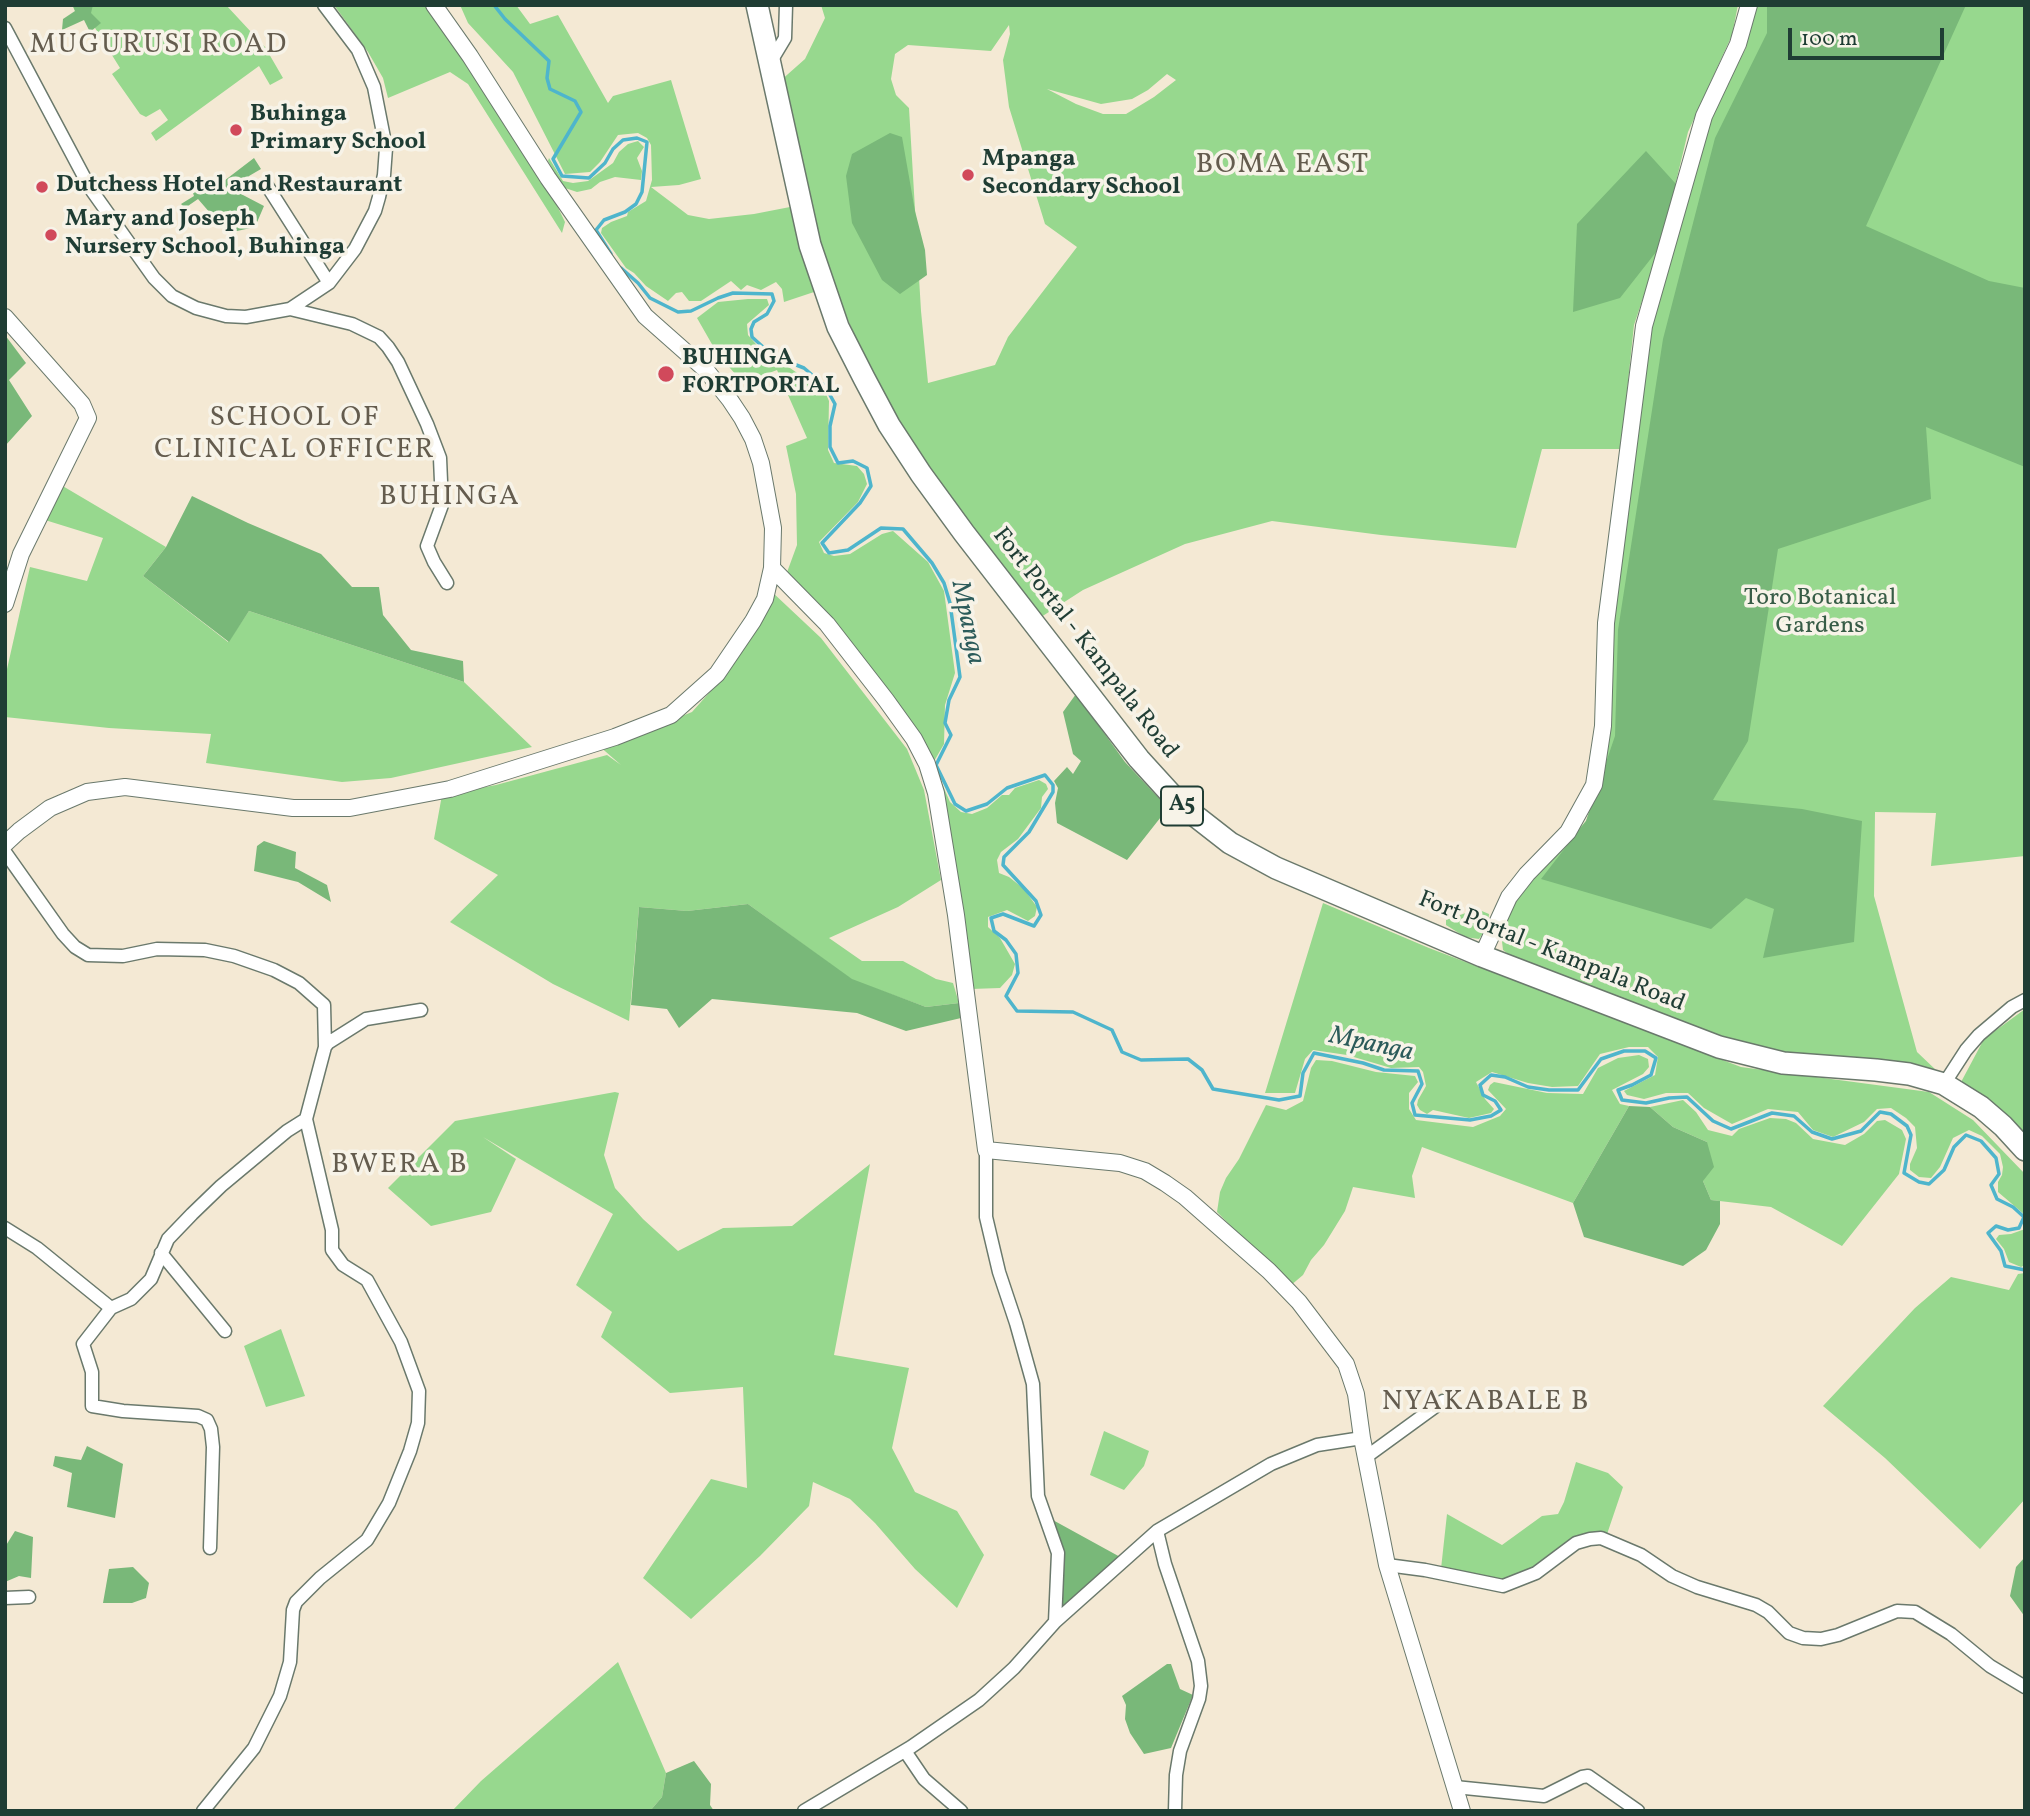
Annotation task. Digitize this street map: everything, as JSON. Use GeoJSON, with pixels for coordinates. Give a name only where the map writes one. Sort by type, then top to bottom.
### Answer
{"type":"FeatureCollection","features":[{"type":"Feature","properties":{"kind":"highway","name":"Fort Portal - Kampala Road"},"geometry":{"type":"LineString","coordinates":[[757,5],[810,244],[838,327],[864,378],[889,425],[928,484],[1052,650],[1130,748],[1180,804],[1230,843],[1276,868],[1482,956],[1719,1047],[1783,1062],[1909,1074],[1944,1084],[1981,1107],[2025,1150]]}},
{"type":"Feature","properties":{"kind":"main road"},"geometry":{"type":"LineString","coordinates":[[9,839],[50,808],[87,792],[125,787],[293,808],[349,808],[450,789],[651,724],[671,715],[717,674],[765,599],[772,568],[773,528],[761,463],[742,418],[706,370],[645,316],[548,178],[434,5]]}},
{"type":"Feature","properties":{"kind":"main road"},"geometry":{"type":"LineString","coordinates":[[1482,956],[1509,897],[1527,874],[1568,832],[1594,785],[1603,726],[1606,623],[1644,326],[1704,116],[1738,44],[1749,5]]}},
{"type":"Feature","properties":{"kind":"main road"},"geometry":{"type":"LineString","coordinates":[[5,317],[82,404],[88,418],[21,554],[5,604]]}},
{"type":"Feature","properties":{"kind":"main road"},"geometry":{"type":"LineString","coordinates":[[772,568],[835,635],[914,739],[927,764],[936,793],[956,915],[986,1150],[1120,1163],[1145,1171],[1185,1197],[1269,1271],[1299,1302],[1346,1364],[1356,1394],[1387,1565],[1462,1811]]}},
{"type":"Feature","properties":{"kind":"street"},"geometry":{"type":"LineString","coordinates":[[5,29],[90,188],[154,278],[179,300],[196,308],[226,316],[246,317],[290,309],[329,284],[355,249],[375,211],[384,174],[386,148],[376,97],[368,69],[347,33],[324,5]]}},
{"type":"Feature","properties":{"kind":"street"},"geometry":{"type":"LineString","coordinates":[[770,63],[785,38],[786,5]]}},
{"type":"Feature","properties":{"kind":"street"},"geometry":{"type":"LineString","coordinates":[[266,184],[329,284]]}},
{"type":"Feature","properties":{"kind":"street"},"geometry":{"type":"LineString","coordinates":[[290,309],[352,324],[379,337],[398,362],[440,458],[442,505],[427,546],[433,562],[447,583]]}},
{"type":"Feature","properties":{"kind":"street"},"geometry":{"type":"LineString","coordinates":[[9,839],[63,934],[75,947],[88,955],[123,956],[157,949],[205,950],[234,956],[274,970],[299,984],[324,1005],[325,1047],[306,1119],[332,1230],[332,1250],[343,1265],[367,1280],[401,1342],[419,1391],[418,1423],[389,1503],[367,1540],[320,1578],[296,1602],[293,1610],[290,1662],[280,1696],[254,1748],[203,1811]]}},
{"type":"Feature","properties":{"kind":"street"},"geometry":{"type":"LineString","coordinates":[[1944,1084],[1979,1035],[2012,1007],[2025,1000]]}},
{"type":"Feature","properties":{"kind":"street"},"geometry":{"type":"LineString","coordinates":[[325,1047],[366,1019],[421,1010]]}},
{"type":"Feature","properties":{"kind":"street"},"geometry":{"type":"LineString","coordinates":[[210,1548],[213,1447],[207,1420],[198,1416],[92,1406],[92,1372],[83,1344],[111,1308],[131,1300],[151,1279],[168,1239],[220,1186],[287,1131],[306,1119]]}},
{"type":"Feature","properties":{"kind":"street"},"geometry":{"type":"LineString","coordinates":[[986,1150],[986,1217],[999,1272],[1033,1384],[1038,1496],[1058,1553],[1055,1622]]}},
{"type":"Feature","properties":{"kind":"street"},"geometry":{"type":"LineString","coordinates":[[5,1228],[37,1248],[111,1308]]}},
{"type":"Feature","properties":{"kind":"street"},"geometry":{"type":"LineString","coordinates":[[161,1253],[225,1331]]}},
{"type":"Feature","properties":{"kind":"street"},"geometry":{"type":"LineString","coordinates":[[1366,1457],[1443,1401]]}},
{"type":"Feature","properties":{"kind":"street"},"geometry":{"type":"LineString","coordinates":[[804,1811],[905,1752],[979,1700],[1014,1668],[1055,1622],[1157,1531],[1271,1464],[1317,1445],[1362,1438]]}},
{"type":"Feature","properties":{"kind":"street"},"geometry":{"type":"LineString","coordinates":[[1157,1531],[1165,1564],[1198,1661],[1201,1686],[1180,1751],[1175,1811]]}},
{"type":"Feature","properties":{"kind":"street"},"geometry":{"type":"LineString","coordinates":[[1387,1565],[1503,1586],[1536,1573],[1576,1543],[1601,1538],[1641,1555],[1672,1576],[1696,1587],[1756,1605],[1768,1612],[1788,1633],[1803,1638],[1821,1639],[1838,1635],[1897,1611],[1915,1612],[1951,1634],[1990,1666],[2025,1687]]}},
{"type":"Feature","properties":{"kind":"street"},"geometry":{"type":"LineString","coordinates":[[5,1598],[29,1597]]}},
{"type":"Feature","properties":{"kind":"street"},"geometry":{"type":"LineString","coordinates":[[905,1752],[924,1779],[961,1811]]}},
{"type":"Feature","properties":{"kind":"street"},"geometry":{"type":"LineString","coordinates":[[1455,1787],[1544,1796],[1588,1776],[1638,1811]]}},
{"type":"Feature","properties":{"kind":"green space"},"geometry":{"type":"Polygon","coordinates":[[[72,5],[226,5],[265,47],[283,78],[270,85],[259,66],[156,141],[151,133],[168,120],[160,109],[146,117],[140,114],[112,74],[120,68],[82,7],[75,11],[72,5]]]}},
{"type":"Feature","properties":{"kind":"green space"},"geometry":{"type":"Polygon","coordinates":[[[73,5],[93,5],[91,13],[101,23],[90,32],[84,20],[62,30],[63,19],[75,11],[73,5]]]}},
{"type":"Feature","properties":{"kind":"green space"},"geometry":{"type":"Polygon","coordinates":[[[334,5],[426,5],[480,81],[547,185],[565,222],[562,233],[468,84],[450,72],[388,98],[383,78],[368,52],[334,5]]]}},
{"type":"Feature","properties":{"kind":"green space"},"geometry":{"type":"Polygon","coordinates":[[[460,5],[516,5],[530,24],[558,15],[608,103],[613,96],[671,80],[701,179],[679,185],[651,187],[688,215],[709,219],[790,207],[814,292],[784,302],[782,289],[776,282],[761,290],[747,285],[741,290],[731,281],[701,301],[689,301],[682,292],[676,293],[668,301],[646,286],[626,268],[601,233],[602,228],[627,216],[628,212],[646,201],[652,180],[651,145],[647,138],[638,133],[618,135],[590,172],[565,174],[513,72],[468,23],[460,5]]]}},
{"type":"Feature","properties":{"kind":"green space"},"geometry":{"type":"Polygon","coordinates":[[[821,5],[1738,5],[1732,35],[1688,132],[1661,244],[1634,325],[1621,449],[1542,449],[1516,548],[1272,521],[1185,544],[1083,590],[1038,619],[907,435],[881,393],[847,318],[810,216],[779,82],[805,59],[825,18],[821,5]],[[1009,25],[991,51],[908,45],[895,54],[891,79],[896,95],[909,108],[928,383],[995,365],[1008,337],[1077,247],[1045,224],[1009,107],[1003,60],[1010,34],[1009,25]],[[1167,74],[1132,99],[1101,104],[1047,89],[1103,114],[1126,114],[1176,80],[1167,74]]]}},
{"type":"Feature","properties":{"kind":"green space","name":"Toro Botanical Gardens"},"geometry":{"type":"Polygon","coordinates":[[[1754,5],[2025,5],[2025,856],[1931,866],[1936,813],[1875,812],[1874,896],[1917,1052],[1937,1071],[1866,1060],[1736,1048],[1515,959],[1503,950],[1501,933],[1516,899],[1586,821],[1599,785],[1611,723],[1613,625],[1650,329],[1709,119],[1746,48],[1754,5]]]}},
{"type":"Feature","properties":{"kind":"green space"},"geometry":{"type":"Polygon","coordinates":[[[1767,5],[1966,5],[1866,226],[1989,281],[2025,288],[2025,467],[1926,427],[1931,499],[1778,549],[1748,741],[1713,800],[1802,809],[1862,821],[1854,942],[1763,958],[1774,909],[1746,898],[1711,929],[1541,879],[1586,821],[1615,736],[1618,630],[1663,339],[1715,138],[1767,33],[1767,5]]]}},
{"type":"Feature","properties":{"kind":"green space"},"geometry":{"type":"Polygon","coordinates":[[[890,133],[902,137],[925,250],[927,275],[900,294],[882,280],[852,223],[846,176],[852,154],[890,133]]]}},
{"type":"Feature","properties":{"kind":"green space"},"geometry":{"type":"Polygon","coordinates":[[[638,141],[644,147],[637,158],[642,171],[641,180],[615,177],[600,182],[591,189],[577,192],[562,187],[548,161],[549,158],[563,181],[588,181],[613,163],[619,152],[628,144],[638,141]]]}},
{"type":"Feature","properties":{"kind":"green space"},"geometry":{"type":"Polygon","coordinates":[[[1646,151],[1676,184],[1660,247],[1620,298],[1573,312],[1577,224],[1646,151]]]}},
{"type":"Feature","properties":{"kind":"green space"},"geometry":{"type":"Polygon","coordinates":[[[254,158],[261,169],[249,176],[241,194],[264,206],[255,227],[237,231],[217,221],[198,199],[185,208],[181,204],[194,196],[192,190],[198,185],[207,194],[254,158]]]}},
{"type":"Feature","properties":{"kind":"green space"},"geometry":{"type":"Polygon","coordinates":[[[767,299],[769,305],[747,324],[748,335],[769,359],[790,368],[825,392],[829,401],[828,450],[834,463],[857,466],[864,474],[867,484],[858,502],[819,542],[824,553],[834,556],[850,554],[882,534],[893,531],[928,562],[944,591],[955,673],[945,705],[944,744],[933,763],[950,802],[961,812],[972,814],[987,808],[1002,795],[1009,795],[1015,788],[1039,780],[1046,784],[1048,789],[1042,797],[1041,808],[1018,839],[1001,852],[997,860],[999,873],[1024,889],[1037,907],[1035,916],[1028,921],[1007,910],[988,917],[988,927],[1000,938],[1015,964],[1012,975],[1000,988],[971,989],[947,837],[912,740],[786,575],[797,545],[796,494],[786,446],[807,438],[777,370],[743,383],[717,353],[697,318],[718,302],[767,299]]]}},
{"type":"Feature","properties":{"kind":"green space"},"geometry":{"type":"Polygon","coordinates":[[[5,335],[26,363],[9,380],[32,416],[5,446],[5,335]]]}},
{"type":"Feature","properties":{"kind":"green space"},"geometry":{"type":"Polygon","coordinates":[[[61,485],[166,547],[143,576],[228,642],[249,611],[464,682],[532,747],[391,778],[342,782],[206,763],[211,734],[109,728],[5,717],[5,678],[30,567],[87,581],[103,538],[45,520],[61,485]]]}},
{"type":"Feature","properties":{"kind":"green space"},"geometry":{"type":"Polygon","coordinates":[[[192,496],[321,554],[352,587],[379,587],[383,615],[411,650],[463,661],[464,682],[249,611],[229,642],[143,576],[166,547],[192,496]]]}},
{"type":"Feature","properties":{"kind":"green space"},"geometry":{"type":"Polygon","coordinates":[[[771,591],[821,638],[907,749],[924,790],[941,880],[898,907],[829,938],[862,961],[903,961],[936,979],[953,983],[959,1003],[926,1007],[852,980],[748,904],[687,911],[639,907],[629,1021],[553,984],[450,922],[498,875],[434,839],[442,795],[496,785],[607,755],[621,765],[598,745],[650,729],[692,712],[725,675],[771,591]]]}},
{"type":"Feature","properties":{"kind":"green space"},"geometry":{"type":"Polygon","coordinates":[[[1076,694],[1125,762],[1168,808],[1127,860],[1057,823],[1055,803],[1058,788],[1054,781],[1067,767],[1073,774],[1081,761],[1073,754],[1063,712],[1076,694]]]}},
{"type":"Feature","properties":{"kind":"green space"},"geometry":{"type":"Polygon","coordinates":[[[264,841],[296,852],[295,868],[327,885],[331,902],[298,882],[254,871],[257,846],[264,841]]]}},
{"type":"Feature","properties":{"kind":"green space"},"geometry":{"type":"Polygon","coordinates":[[[1323,903],[1429,948],[1741,1067],[1929,1092],[1973,1120],[2025,1174],[2025,1215],[1998,1192],[2003,1167],[2000,1154],[1982,1136],[1969,1130],[1953,1138],[1940,1167],[1931,1178],[1919,1177],[1910,1170],[1917,1148],[1915,1127],[1891,1108],[1877,1109],[1864,1122],[1833,1137],[1813,1130],[1798,1112],[1768,1109],[1732,1124],[1704,1108],[1688,1093],[1666,1093],[1644,1099],[1627,1095],[1624,1091],[1655,1075],[1658,1057],[1648,1047],[1629,1047],[1600,1054],[1578,1086],[1552,1087],[1492,1072],[1476,1082],[1494,1109],[1491,1113],[1469,1118],[1433,1110],[1427,1114],[1420,1110],[1418,1100],[1426,1086],[1419,1067],[1391,1068],[1347,1055],[1313,1050],[1305,1059],[1295,1093],[1265,1093],[1323,903]]]}},
{"type":"Feature","properties":{"kind":"green space"},"geometry":{"type":"Polygon","coordinates":[[[748,904],[852,979],[926,1007],[959,1003],[961,1018],[906,1031],[857,1013],[712,999],[679,1028],[667,1009],[631,1005],[639,907],[687,911],[748,904]]]}},
{"type":"Feature","properties":{"kind":"green space"},"geometry":{"type":"Polygon","coordinates":[[[1477,909],[1489,914],[1488,926],[1479,939],[1465,937],[1446,925],[1446,920],[1477,909]]]}},
{"type":"Feature","properties":{"kind":"green space"},"geometry":{"type":"Polygon","coordinates":[[[2025,1009],[2025,1146],[1960,1084],[1984,1039],[2025,1009]]]}},
{"type":"Feature","properties":{"kind":"green space"},"geometry":{"type":"Polygon","coordinates":[[[1639,1055],[1648,1059],[1649,1067],[1643,1074],[1612,1090],[1620,1104],[1629,1106],[1573,1203],[1422,1147],[1412,1176],[1415,1198],[1353,1187],[1345,1211],[1324,1245],[1303,1275],[1290,1286],[1217,1212],[1220,1192],[1226,1178],[1239,1159],[1266,1105],[1286,1110],[1303,1101],[1311,1068],[1316,1060],[1332,1061],[1376,1072],[1415,1076],[1418,1082],[1409,1093],[1409,1109],[1416,1120],[1473,1127],[1500,1116],[1506,1109],[1488,1090],[1494,1082],[1547,1093],[1583,1094],[1598,1068],[1618,1058],[1639,1055]]]}},
{"type":"Feature","properties":{"kind":"green space"},"geometry":{"type":"Polygon","coordinates":[[[619,1093],[604,1155],[615,1188],[643,1219],[678,1251],[723,1228],[792,1226],[870,1164],[834,1355],[909,1368],[892,1448],[915,1492],[957,1511],[984,1555],[957,1608],[915,1569],[850,1499],[813,1482],[809,1506],[760,1556],[691,1619],[643,1578],[711,1479],[747,1488],[743,1387],[670,1393],[601,1337],[612,1312],[576,1285],[613,1214],[483,1137],[516,1159],[491,1212],[431,1226],[388,1188],[455,1121],[619,1093]]]}},
{"type":"Feature","properties":{"kind":"green space"},"geometry":{"type":"Polygon","coordinates":[[[1683,1100],[1696,1112],[1708,1130],[1732,1136],[1739,1129],[1770,1118],[1786,1119],[1796,1123],[1813,1139],[1845,1145],[1864,1134],[1877,1121],[1885,1120],[1902,1130],[1906,1139],[1899,1174],[1842,1246],[1771,1207],[1711,1200],[1703,1181],[1707,1142],[1673,1127],[1650,1107],[1683,1100]]]}},
{"type":"Feature","properties":{"kind":"green space"},"geometry":{"type":"Polygon","coordinates":[[[1629,1106],[1650,1107],[1673,1127],[1707,1142],[1714,1167],[1703,1181],[1711,1200],[1720,1201],[1720,1224],[1706,1250],[1683,1266],[1584,1237],[1573,1203],[1629,1106]]]}},
{"type":"Feature","properties":{"kind":"green space"},"geometry":{"type":"Polygon","coordinates":[[[2025,1229],[2025,1265],[2021,1267],[2009,1262],[1996,1239],[1999,1235],[2025,1229]]]}},
{"type":"Feature","properties":{"kind":"green space"},"geometry":{"type":"Polygon","coordinates":[[[2025,1273],[2025,1499],[1980,1549],[1885,1458],[1823,1406],[1915,1308],[1951,1277],[2009,1290],[2018,1274],[2025,1273]]]}},
{"type":"Feature","properties":{"kind":"green space"},"geometry":{"type":"Polygon","coordinates":[[[281,1329],[305,1396],[266,1407],[244,1346],[281,1329]]]}},
{"type":"Feature","properties":{"kind":"green space"},"geometry":{"type":"Polygon","coordinates":[[[1104,1431],[1149,1451],[1144,1466],[1124,1490],[1090,1475],[1104,1431]]]}},
{"type":"Feature","properties":{"kind":"green space"},"geometry":{"type":"Polygon","coordinates":[[[87,1446],[123,1464],[115,1518],[67,1507],[72,1473],[53,1466],[55,1456],[81,1460],[87,1446]]]}},
{"type":"Feature","properties":{"kind":"green space"},"geometry":{"type":"Polygon","coordinates":[[[1576,1462],[1608,1473],[1623,1487],[1604,1543],[1577,1540],[1503,1591],[1440,1578],[1447,1514],[1502,1545],[1542,1516],[1558,1514],[1576,1462]]]}},
{"type":"Feature","properties":{"kind":"green space"},"geometry":{"type":"Polygon","coordinates":[[[1051,1519],[1122,1558],[1064,1610],[1063,1580],[1051,1519]]]}},
{"type":"Feature","properties":{"kind":"green space"},"geometry":{"type":"Polygon","coordinates":[[[15,1531],[33,1537],[31,1578],[19,1576],[5,1582],[5,1547],[15,1531]]]}},
{"type":"Feature","properties":{"kind":"green space"},"geometry":{"type":"Polygon","coordinates":[[[2025,1557],[2025,1617],[2010,1596],[2016,1567],[2025,1557]]]}},
{"type":"Feature","properties":{"kind":"green space"},"geometry":{"type":"Polygon","coordinates":[[[133,1567],[149,1583],[146,1598],[132,1603],[103,1603],[109,1569],[133,1567]]]}},
{"type":"Feature","properties":{"kind":"green space"},"geometry":{"type":"Polygon","coordinates":[[[618,1662],[666,1773],[662,1797],[650,1811],[452,1811],[481,1781],[618,1662]]]}},
{"type":"Feature","properties":{"kind":"green space"},"geometry":{"type":"Polygon","coordinates":[[[1167,1664],[1171,1664],[1180,1689],[1193,1695],[1171,1748],[1144,1754],[1130,1733],[1122,1696],[1167,1664]]]}},
{"type":"Feature","properties":{"kind":"green space"},"geometry":{"type":"Polygon","coordinates":[[[694,1761],[711,1784],[710,1805],[714,1811],[650,1811],[662,1797],[666,1773],[694,1761]]]}},
{"type":"Feature","properties":{"kind":"waterway","name":"Mpanga"},"geometry":{"type":"LineString","coordinates":[[494,5],[549,61],[547,78],[550,89],[575,101],[581,112],[553,159],[562,176],[589,178],[623,140],[637,138],[647,142],[642,192],[636,204],[625,212],[604,220],[596,230],[611,254]]}},
{"type":"Feature","properties":{"kind":"waterway","name":"Mpanga"},"geometry":{"type":"LineString","coordinates":[[621,268],[650,298],[678,312],[691,311],[733,293],[772,294],[774,301],[767,314],[754,322],[752,337],[773,356],[804,368],[825,386],[835,404],[830,426],[830,447],[838,463],[853,461],[867,468],[871,486],[860,503],[822,543],[829,553],[848,550],[881,528],[903,529],[932,563],[944,583],[950,603],[960,677],[949,700],[945,723],[951,735],[936,765],[955,804],[966,811],[987,804],[1007,788],[1045,775],[1053,785],[1053,792],[1029,832],[1004,857],[1003,865],[1036,901],[1041,915],[1034,926],[1003,914],[991,918],[994,931],[1006,940],[1016,954],[1018,973],[1006,996],[1017,1011],[1073,1012],[1112,1030],[1122,1052],[1141,1060],[1188,1059],[1202,1070],[1213,1089],[1279,1100],[1300,1096],[1303,1073],[1314,1053],[1384,1070],[1418,1071],[1422,1084],[1412,1103],[1415,1115],[1470,1120],[1491,1116],[1501,1110],[1495,1101],[1483,1095],[1480,1085],[1491,1075],[1505,1077],[1528,1087],[1578,1090],[1601,1059],[1624,1051],[1645,1051],[1656,1058],[1651,1075],[1618,1090],[1622,1100],[1646,1103],[1687,1097],[1713,1121],[1731,1129],[1772,1113],[1794,1116],[1812,1132],[1832,1139],[1861,1131],[1880,1112],[1891,1114],[1907,1126],[1911,1135],[1904,1173],[1919,1182],[1929,1184],[1944,1170],[1954,1147],[1966,1135],[1981,1141],[1996,1158],[1999,1174],[1991,1185],[1997,1199],[2013,1207],[2024,1217],[2019,1228],[2008,1230],[1996,1226],[1988,1233],[2001,1251],[2005,1266],[2025,1270]]}},
{"type":"Feature","properties":{"kind":"place","name":"Buhinga Primary School"},"geometry":{"type":"Point","coordinates":[236,130]}},
{"type":"Feature","properties":{"kind":"place","name":"Mpanga Secondary School"},"geometry":{"type":"Point","coordinates":[968,175]}},
{"type":"Feature","properties":{"kind":"place","name":"Dutchess Hotel and Restaurant"},"geometry":{"type":"Point","coordinates":[42,187]}},
{"type":"Feature","properties":{"kind":"place","name":"Mary and Joseph Nursery School, Buhinga"},"geometry":{"type":"Point","coordinates":[51,235]}},
{"type":"Feature","properties":{"kind":"place","name":"BUHINGA FORTPORTAL"},"geometry":{"type":"Point","coordinates":[666,374]}},
{"type":"Feature","properties":{"kind":"district","name":"MUGURUSI ROAD"},"geometry":{"type":"Point","coordinates":[159,47]}},
{"type":"Feature","properties":{"kind":"district","name":"BOMA EAST"},"geometry":{"type":"Point","coordinates":[1283,167]}},
{"type":"Feature","properties":{"kind":"district","name":"SCHOOL OF CLINICAL OFFICER"},"geometry":{"type":"Point","coordinates":[295,436]}},
{"type":"Feature","properties":{"kind":"district","name":"BUHINGA"},"geometry":{"type":"Point","coordinates":[450,499]}},
{"type":"Feature","properties":{"kind":"district","name":"BWERA B"},"geometry":{"type":"Point","coordinates":[400,1167]}},
{"type":"Feature","properties":{"kind":"district","name":"NYAKABALE B"},"geometry":{"type":"Point","coordinates":[1486,1404]}}]}
